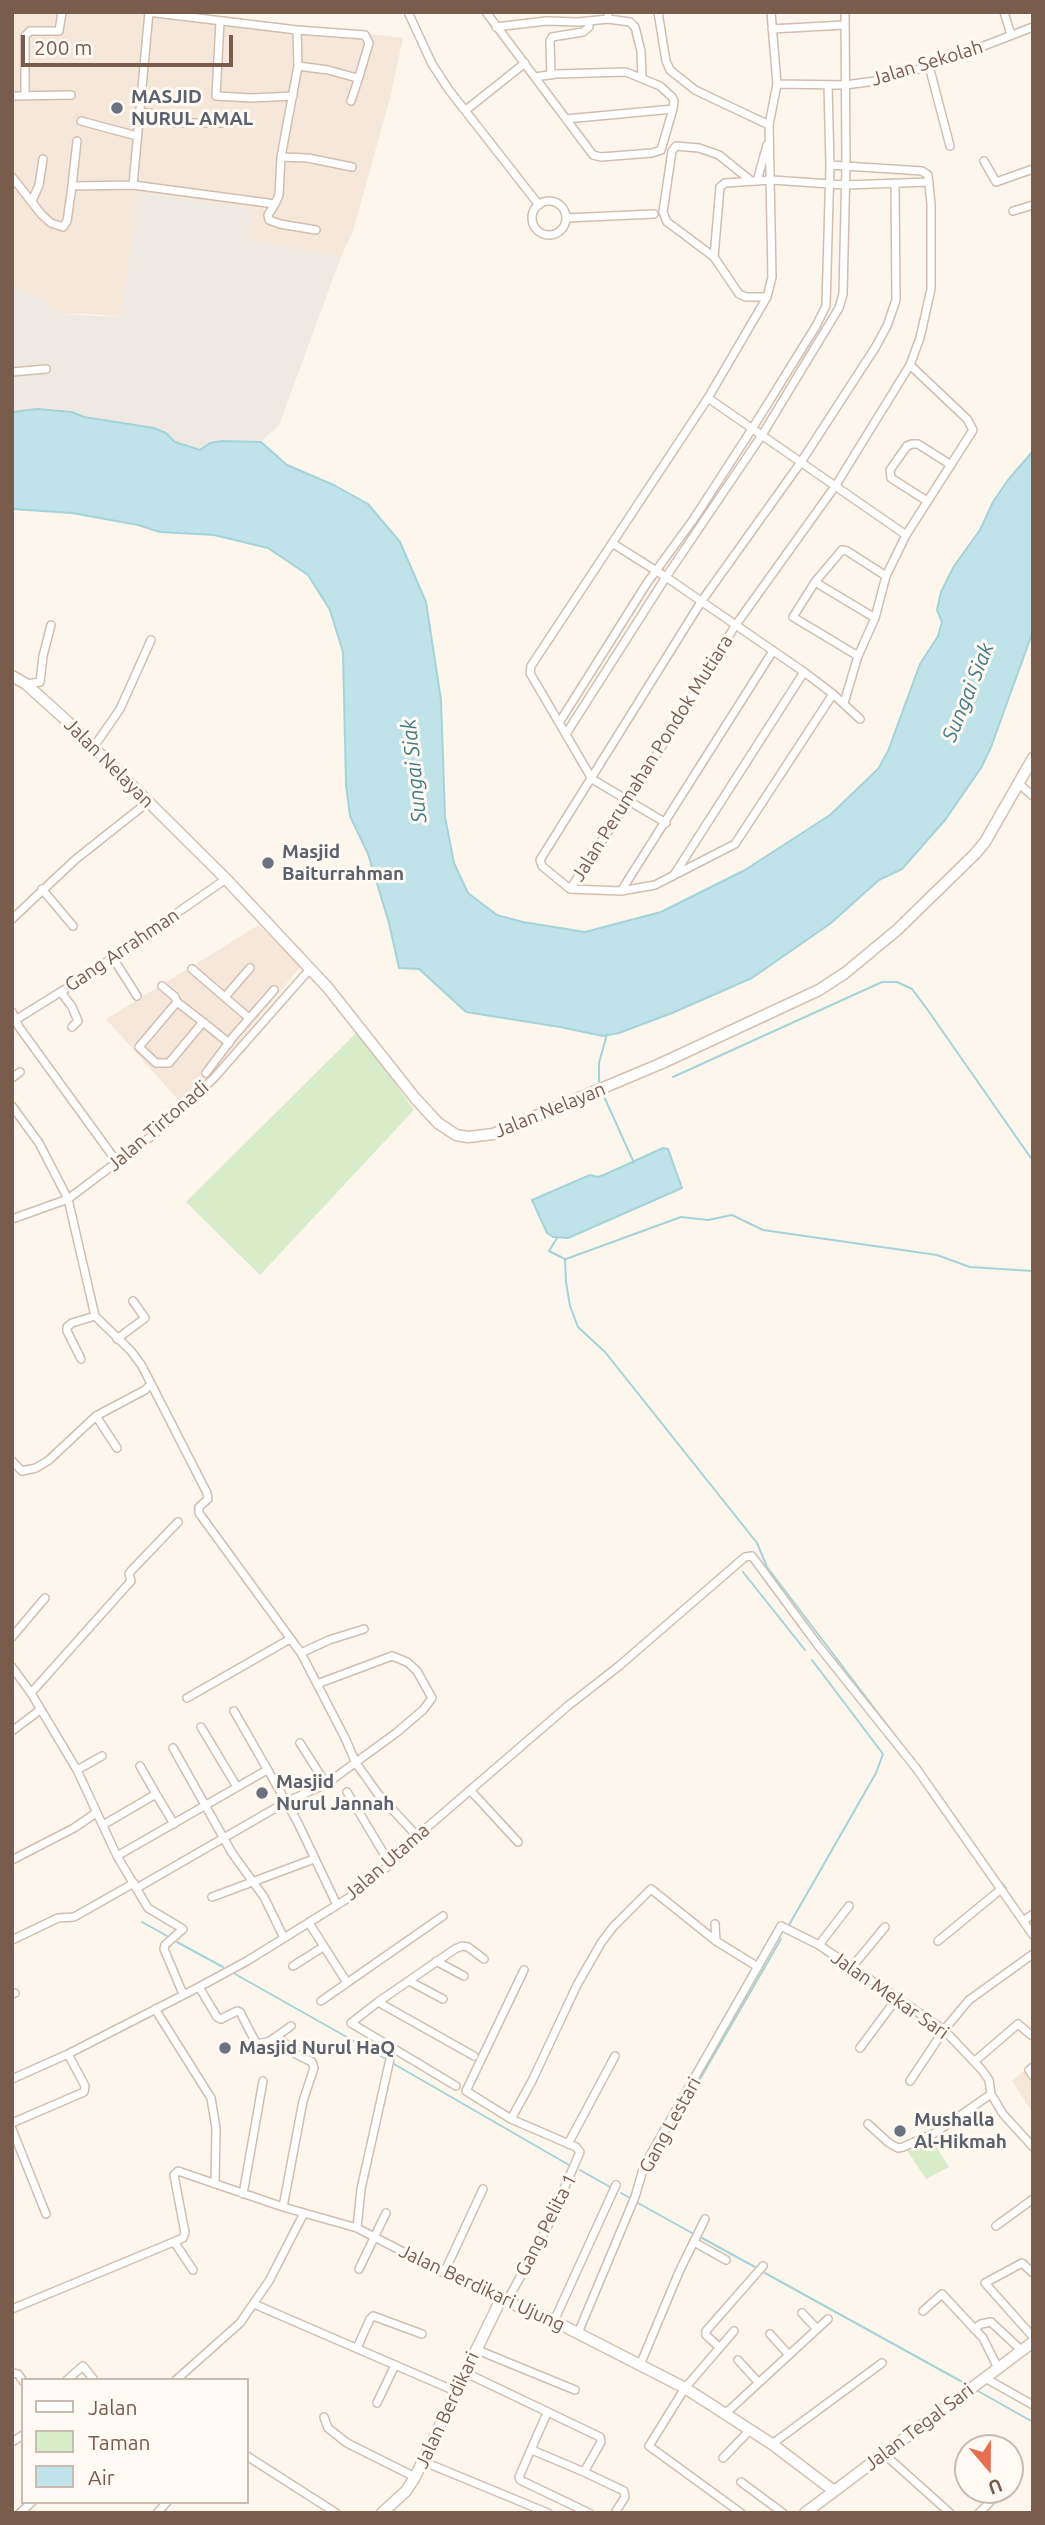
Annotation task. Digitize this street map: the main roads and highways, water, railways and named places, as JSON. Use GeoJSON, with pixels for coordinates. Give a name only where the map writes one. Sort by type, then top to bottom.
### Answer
{"type":"FeatureCollection","features":[{"type":"Feature","properties":{"kind":"main road","name":"Jalan Nelayan"},"geometry":{"type":"LineString","coordinates":[[12,676],[26,684],[226,878],[328,988],[438,1123],[456,1135],[480,1137],[660,1064],[819,990],[848,971],[897,930],[975,854],[985,842],[1033,758]]}},
{"type":"Feature","properties":{"kind":"main road","name":"Jalan Berdikari Ujung"},"geometry":{"type":"LineString","coordinates":[[504,2300],[554,2321],[685,2388],[772,2444],[834,2491]]}},
{"type":"Feature","properties":{"kind":"main road","name":"Jalan Berdikari"},"geometry":{"type":"LineString","coordinates":[[382,2513],[406,2491],[415,2477],[475,2349],[504,2300]]}},
{"type":"Feature","properties":{"kind":"main road","name":"Jalan Tegal Sari"},"geometry":{"type":"LineString","coordinates":[[805,2513],[1033,2339]]}},
{"type":"Feature","properties":{"kind":"water","name":"Sungai Siak"},"geometry":{"type":"Polygon","coordinates":[[[37,409],[72,412],[84,417],[154,428],[166,433],[175,442],[200,450],[210,443],[222,441],[261,442],[287,465],[334,485],[368,504],[400,542],[426,602],[441,700],[445,817],[454,863],[468,893],[497,915],[523,922],[585,932],[661,912],[745,870],[830,815],[878,769],[888,751],[920,664],[938,636],[942,622],[937,610],[941,592],[954,566],[980,530],[993,502],[1033,451],[1033,631],[991,747],[981,768],[945,820],[902,869],[879,880],[831,923],[752,978],[672,1013],[619,1033],[603,1036],[466,1012],[419,969],[399,968],[389,923],[368,854],[350,816],[346,785],[343,652],[330,610],[308,575],[268,548],[214,535],[160,532],[138,525],[72,513],[12,509],[12,412],[37,409]]]}},
{"type":"Feature","properties":{"kind":"water"},"geometry":{"type":"Polygon","coordinates":[[[663,1148],[668,1149],[682,1188],[568,1238],[553,1237],[547,1233],[532,1200],[590,1175],[598,1177],[606,1174],[663,1148]]]}},
{"type":"Feature","properties":{"kind":"waterway"},"geometry":{"type":"LineString","coordinates":[[673,1077],[882,982],[897,982],[912,989],[1033,1161]]}},
{"type":"Feature","properties":{"kind":"waterway"},"geometry":{"type":"LineString","coordinates":[[599,1083],[599,1063],[607,1034]]}},
{"type":"Feature","properties":{"kind":"waterway"},"geometry":{"type":"LineString","coordinates":[[602,1092],[634,1163]]}},
{"type":"Feature","properties":{"kind":"waterway"},"geometry":{"type":"LineString","coordinates":[[566,1259],[681,1217],[708,1220],[732,1215],[763,1230],[937,1255],[970,1267],[1033,1271]]}},
{"type":"Feature","properties":{"kind":"waterway"},"geometry":{"type":"LineString","coordinates":[[557,1238],[549,1251],[565,1259],[570,1306],[578,1327],[605,1352],[757,1543],[767,1567],[903,1746]]}},
{"type":"Feature","properties":{"kind":"waterway"},"geometry":{"type":"LineString","coordinates":[[743,1572],[805,1650]]}},
{"type":"Feature","properties":{"kind":"waterway"},"geometry":{"type":"LineString","coordinates":[[789,1925],[876,1773],[883,1754],[812,1660]]}},
{"type":"Feature","properties":{"kind":"waterway"},"geometry":{"type":"LineString","coordinates":[[939,1795],[976,1848]]}},
{"type":"Feature","properties":{"kind":"waterway"},"geometry":{"type":"LineString","coordinates":[[997,1878],[1006,1888]]}},
{"type":"Feature","properties":{"kind":"waterway"},"geometry":{"type":"LineString","coordinates":[[142,1922],[167,1936]]}},
{"type":"Feature","properties":{"kind":"waterway"},"geometry":{"type":"LineString","coordinates":[[645,2174],[781,1939]]}},
{"type":"Feature","properties":{"kind":"waterway"},"geometry":{"type":"LineString","coordinates":[[177,1942],[223,1967]]}},
{"type":"Feature","properties":{"kind":"waterway"},"geometry":{"type":"LineString","coordinates":[[235,1974],[384,2058]]}},
{"type":"Feature","properties":{"kind":"waterway"},"geometry":{"type":"LineString","coordinates":[[394,2064],[569,2165]]}},
{"type":"Feature","properties":{"kind":"waterway"},"geometry":{"type":"LineString","coordinates":[[580,2170],[610,2187]]}},
{"type":"Feature","properties":{"kind":"waterway"},"geometry":{"type":"LineString","coordinates":[[637,2202],[642,2186]]}},
{"type":"Feature","properties":{"kind":"waterway"},"geometry":{"type":"LineString","coordinates":[[621,2193],[630,2198]]}},
{"type":"Feature","properties":{"kind":"waterway"},"geometry":{"type":"LineString","coordinates":[[638,2203],[692,2233]]}},
{"type":"Feature","properties":{"kind":"waterway"},"geometry":{"type":"LineString","coordinates":[[702,2238],[755,2267]]}},
{"type":"Feature","properties":{"kind":"waterway"},"geometry":{"type":"LineString","coordinates":[[765,2273],[966,2384]]}},
{"type":"Feature","properties":{"kind":"waterway"},"geometry":{"type":"LineString","coordinates":[[978,2391],[1033,2422]]}},
{"type":"Feature","properties":{"kind":"place","name":"MASJID NURUL AMAL"},"geometry":{"type":"Point","coordinates":[117,108]}},
{"type":"Feature","properties":{"kind":"place","name":"Masjid Baiturrahman"},"geometry":{"type":"Point","coordinates":[268,863]}},
{"type":"Feature","properties":{"kind":"place","name":"Masjid Nurul Jannah"},"geometry":{"type":"Point","coordinates":[262,1793]}},
{"type":"Feature","properties":{"kind":"place","name":"Masjid Nurul HaQ"},"geometry":{"type":"Point","coordinates":[225,2048]}},
{"type":"Feature","properties":{"kind":"place","name":"Mushalla Al-Hikmah"},"geometry":{"type":"Point","coordinates":[900,2131]}}]}
